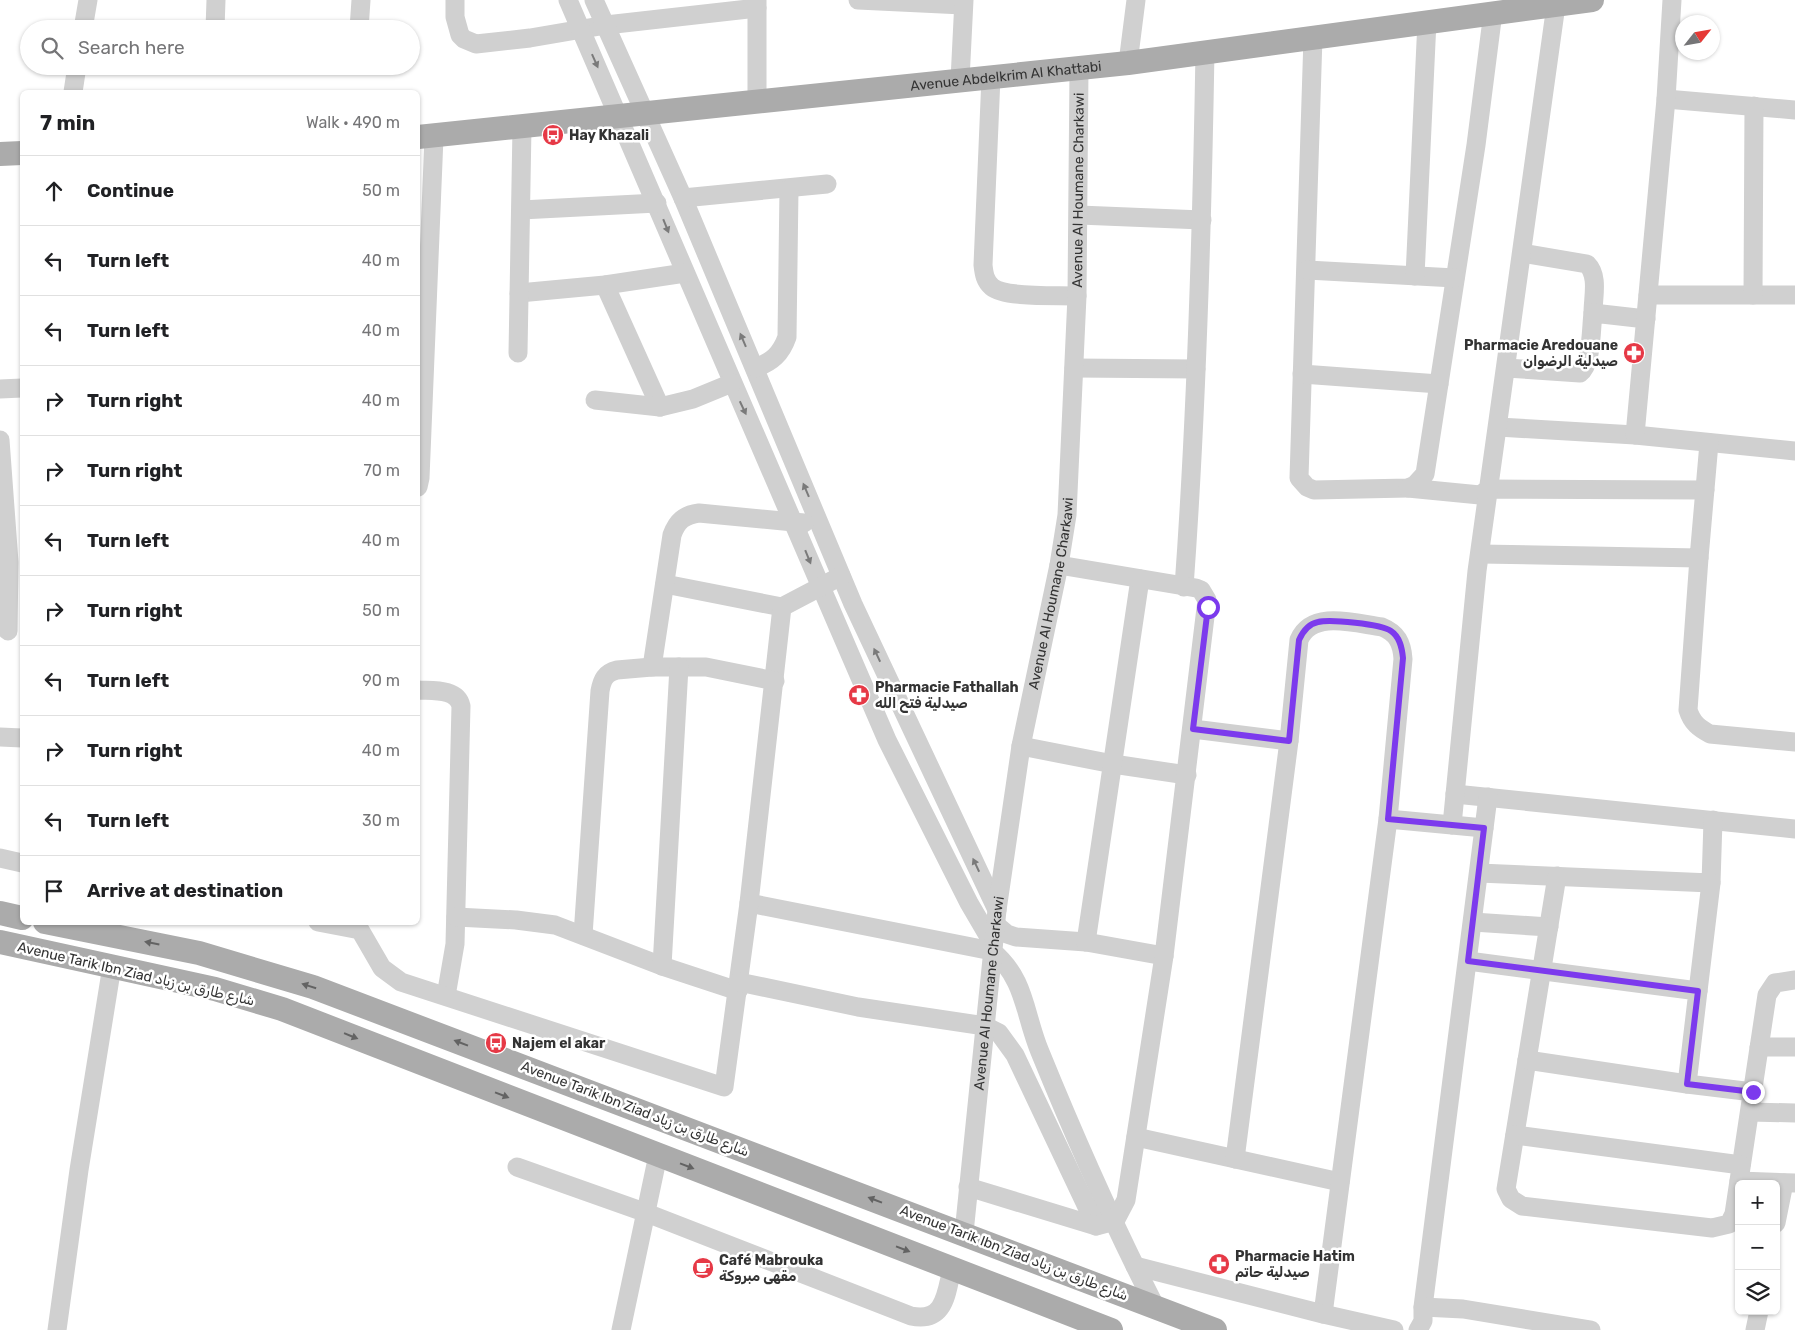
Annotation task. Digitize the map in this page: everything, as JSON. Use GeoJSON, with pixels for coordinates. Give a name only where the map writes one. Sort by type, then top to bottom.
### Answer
{"type":"FeatureCollection","features":[{"type":"Feature","properties":{"kind":"main road","name":"Avenue Abdelkrim Al Khattabi"},"geometry":{"type":"LineString","coordinates":[[426,137],[618,115],[757,103],[960,80],[1079,69],[1592,0]]}},
{"type":"Feature","properties":{"kind":"main road"},"geometry":{"type":"LineString","coordinates":[[0,154],[20,153]]}},
{"type":"Feature","properties":{"kind":"main road"},"geometry":{"type":"LineString","coordinates":[[0,913],[20,918]]}},
{"type":"Feature","properties":{"kind":"main road","name":"Avenue Tarik Ibn Ziad شارع طارق بن زياد"},"geometry":{"type":"LineString","coordinates":[[72,925],[199,953],[313,987],[1215,1330]]}},
{"type":"Feature","properties":{"kind":"main road","name":"Avenue Tarik Ibn Ziad شارع طارق بن زياد"},"geometry":{"type":"LineString","coordinates":[[0,942],[215,989],[282,1009],[1111,1330]]}},
{"type":"Feature","properties":{"kind":"main road"},"geometry":{"type":"LineString","coordinates":[[963,1233],[983,1247],[982,1261],[974,1271],[951,1268],[932,1246],[934,1239],[963,1233]]}},
{"type":"Feature","properties":{"kind":"street"},"geometry":{"type":"LineString","coordinates":[[85,20],[88,0]]}},
{"type":"Feature","properties":{"kind":"street"},"geometry":{"type":"LineString","coordinates":[[215,20],[216,0]]}},
{"type":"Feature","properties":{"kind":"street"},"geometry":{"type":"LineString","coordinates":[[360,20],[361,0]]}},
{"type":"Feature","properties":{"kind":"street"},"geometry":{"type":"LineString","coordinates":[[455,0],[455,16],[460,35],[464,39],[476,44],[581,30],[682,8],[757,4],[757,103]]}},
{"type":"Feature","properties":{"kind":"street"},"geometry":{"type":"LineString","coordinates":[[568,0],[888,740],[968,903],[993,947],[1018,981],[1039,1050],[1135,1266],[1156,1306]]}},
{"type":"Feature","properties":{"kind":"street"},"geometry":{"type":"LineString","coordinates":[[594,0],[646,113],[756,368],[841,576],[996,917],[1008,934],[1016,937],[1086,942],[1164,956]]}},
{"type":"Feature","properties":{"kind":"street"},"geometry":{"type":"LineString","coordinates":[[858,0],[964,3],[960,80]]}},
{"type":"Feature","properties":{"kind":"street"},"geometry":{"type":"LineString","coordinates":[[1128,63],[1136,0]]}},
{"type":"Feature","properties":{"kind":"street"},"geometry":{"type":"LineString","coordinates":[[1635,436],[1666,99],[1672,0]]}},
{"type":"Feature","properties":{"kind":"street"},"geometry":{"type":"LineString","coordinates":[[1452,825],[1480,554],[1556,5]]}},
{"type":"Feature","properties":{"kind":"street"},"geometry":{"type":"LineString","coordinates":[[1408,488],[1416,485],[1425,474],[1493,12]]}},
{"type":"Feature","properties":{"kind":"street"},"geometry":{"type":"LineString","coordinates":[[1415,276],[1427,21]]}},
{"type":"Feature","properties":{"kind":"street"},"geometry":{"type":"LineString","coordinates":[[1313,37],[1307,270],[1297,472],[1302,483],[1314,490],[1408,488],[1480,495],[1489,489],[1705,490]]}},
{"type":"Feature","properties":{"kind":"street"},"geometry":{"type":"LineString","coordinates":[[1184,586],[1202,220],[1205,51]]}},
{"type":"Feature","properties":{"kind":"street","name":"Avenue Al Houmane Charkawi"},"geometry":{"type":"LineString","coordinates":[[963,1233],[996,917],[1021,746],[1059,565],[1066,515],[1077,296],[1079,69]]}},
{"type":"Feature","properties":{"kind":"street"},"geometry":{"type":"LineString","coordinates":[[73,90],[76,75]]}},
{"type":"Feature","properties":{"kind":"street"},"geometry":{"type":"LineString","coordinates":[[991,77],[984,266],[986,279],[993,288],[1004,293],[1077,296]]}},
{"type":"Feature","properties":{"kind":"street"},"geometry":{"type":"LineString","coordinates":[[1666,99],[1795,110]]}},
{"type":"Feature","properties":{"kind":"street"},"geometry":{"type":"LineString","coordinates":[[1754,106],[1754,295]]}},
{"type":"Feature","properties":{"kind":"street"},"geometry":{"type":"LineString","coordinates":[[518,353],[522,127]]}},
{"type":"Feature","properties":{"kind":"street"},"geometry":{"type":"LineString","coordinates":[[420,478],[426,137]]}},
{"type":"Feature","properties":{"kind":"street"},"geometry":{"type":"LineString","coordinates":[[683,198],[827,184]]}},
{"type":"Feature","properties":{"kind":"street"},"geometry":{"type":"LineString","coordinates":[[756,368],[769,363],[776,357],[782,350],[786,337],[789,189]]}},
{"type":"Feature","properties":{"kind":"street"},"geometry":{"type":"LineString","coordinates":[[521,210],[657,203]]}},
{"type":"Feature","properties":{"kind":"street"},"geometry":{"type":"LineString","coordinates":[[1079,215],[1202,220]]}},
{"type":"Feature","properties":{"kind":"street"},"geometry":{"type":"LineString","coordinates":[[1506,368],[1580,373],[1585,370],[1588,362],[1593,313],[1594,277],[1587,264],[1522,253]]}},
{"type":"Feature","properties":{"kind":"street"},"geometry":{"type":"LineString","coordinates":[[1307,270],[1455,278]]}},
{"type":"Feature","properties":{"kind":"street"},"geometry":{"type":"LineString","coordinates":[[519,293],[685,273]]}},
{"type":"Feature","properties":{"kind":"street"},"geometry":{"type":"LineString","coordinates":[[605,284],[660,407]]}},
{"type":"Feature","properties":{"kind":"street"},"geometry":{"type":"LineString","coordinates":[[1648,296],[1795,295]]}},
{"type":"Feature","properties":{"kind":"street"},"geometry":{"type":"LineString","coordinates":[[1593,313],[1646,319]]}},
{"type":"Feature","properties":{"kind":"street"},"geometry":{"type":"LineString","coordinates":[[1074,368],[1196,369]]}},
{"type":"Feature","properties":{"kind":"street"},"geometry":{"type":"LineString","coordinates":[[1302,374],[1438,384]]}},
{"type":"Feature","properties":{"kind":"street"},"geometry":{"type":"LineString","coordinates":[[595,400],[660,407],[693,398],[732,383]]}},
{"type":"Feature","properties":{"kind":"street"},"geometry":{"type":"LineString","coordinates":[[0,389],[20,388]]}},
{"type":"Feature","properties":{"kind":"street"},"geometry":{"type":"LineString","coordinates":[[1498,427],[1635,436],[1795,451]]}},
{"type":"Feature","properties":{"kind":"street"},"geometry":{"type":"LineString","coordinates":[[0,440],[10,561],[10,632]]}},
{"type":"Feature","properties":{"kind":"street"},"geometry":{"type":"LineString","coordinates":[[1709,443],[1688,710],[1691,718],[1699,728],[1710,734],[1795,742]]}},
{"type":"Feature","properties":{"kind":"street"},"geometry":{"type":"LineString","coordinates":[[652,667],[672,535],[678,522],[684,517],[699,512],[794,523],[820,524]]}},
{"type":"Feature","properties":{"kind":"street"},"geometry":{"type":"LineString","coordinates":[[1480,554],[1699,558]]}},
{"type":"Feature","properties":{"kind":"street"},"geometry":{"type":"LineString","coordinates":[[968,1187],[1096,1226],[1115,1221],[1126,1200],[1164,956],[1208,607],[1207,600],[1201,590],[1059,565]]}},
{"type":"Feature","properties":{"kind":"street"},"geometry":{"type":"LineString","coordinates":[[665,584],[782,607],[841,576]]}},
{"type":"Feature","properties":{"kind":"street"},"geometry":{"type":"LineString","coordinates":[[1086,942],[1140,579]]}},
{"type":"Feature","properties":{"kind":"street"},"geometry":{"type":"LineString","coordinates":[[334,925],[360,930],[386,973],[401,982],[724,1087],[749,903],[782,607]]}},
{"type":"Feature","properties":{"kind":"street"},"geometry":{"type":"LineString","coordinates":[[1235,1159],[1289,741],[1299,640],[1303,631],[1317,622],[1328,621],[1382,627],[1392,631],[1402,647],[1403,658],[1388,819],[1323,1314]]}},
{"type":"Feature","properties":{"kind":"street"},"geometry":{"type":"LineString","coordinates":[[583,935],[601,684],[610,672],[652,667],[706,667],[775,681]]}},
{"type":"Feature","properties":{"kind":"street"},"geometry":{"type":"LineString","coordinates":[[662,966],[679,667]]}},
{"type":"Feature","properties":{"kind":"street"},"geometry":{"type":"LineString","coordinates":[[420,690],[445,692],[457,697],[461,703],[455,891],[456,917],[453,966],[446,996]]}},
{"type":"Feature","properties":{"kind":"street"},"geometry":{"type":"LineString","coordinates":[[1193,729],[1289,741]]}},
{"type":"Feature","properties":{"kind":"street"},"geometry":{"type":"LineString","coordinates":[[0,737],[20,738]]}},
{"type":"Feature","properties":{"kind":"street"},"geometry":{"type":"LineString","coordinates":[[1021,746],[1113,764],[1187,775]]}},
{"type":"Feature","properties":{"kind":"street"},"geometry":{"type":"LineString","coordinates":[[1455,794],[1795,829]]}},
{"type":"Feature","properties":{"kind":"street"},"geometry":{"type":"LineString","coordinates":[[1418,1330],[1423,1321],[1434,1208],[1468,961],[1488,797]]}},
{"type":"Feature","properties":{"kind":"street"},"geometry":{"type":"LineString","coordinates":[[1388,819],[1484,828]]}},
{"type":"Feature","properties":{"kind":"street"},"geometry":{"type":"LineString","coordinates":[[1687,1084],[1710,883],[1713,820]]}},
{"type":"Feature","properties":{"kind":"street"},"geometry":{"type":"LineString","coordinates":[[0,858],[20,863]]}},
{"type":"Feature","properties":{"kind":"street"},"geometry":{"type":"LineString","coordinates":[[1479,873],[1710,883]]}},
{"type":"Feature","properties":{"kind":"street"},"geometry":{"type":"LineString","coordinates":[[1557,876],[1506,1189],[1511,1199],[1522,1206],[1718,1228],[1733,1220],[1759,1047],[1770,988],[1780,981],[1795,980]]}},
{"type":"Feature","properties":{"kind":"street"},"geometry":{"type":"LineString","coordinates":[[749,903],[993,947]]}},
{"type":"Feature","properties":{"kind":"street"},"geometry":{"type":"LineString","coordinates":[[456,917],[525,921],[554,925],[662,966],[738,987],[985,1026],[999,1033],[1015,1054],[1096,1226]]}},
{"type":"Feature","properties":{"kind":"street"},"geometry":{"type":"LineString","coordinates":[[1473,922],[1549,927]]}},
{"type":"Feature","properties":{"kind":"street"},"geometry":{"type":"LineString","coordinates":[[1468,961],[1698,991]]}},
{"type":"Feature","properties":{"kind":"street"},"geometry":{"type":"LineString","coordinates":[[57,1330],[79,1170],[112,966]]}},
{"type":"Feature","properties":{"kind":"street"},"geometry":{"type":"LineString","coordinates":[[1759,1047],[1795,1046]]}},
{"type":"Feature","properties":{"kind":"street"},"geometry":{"type":"LineString","coordinates":[[1527,1060],[1753,1092]]}},
{"type":"Feature","properties":{"kind":"street"},"geometry":{"type":"LineString","coordinates":[[1750,1112],[1795,1113]]}},
{"type":"Feature","properties":{"kind":"street"},"geometry":{"type":"LineString","coordinates":[[1515,1135],[1790,1183],[1780,1212]]}},
{"type":"Feature","properties":{"kind":"street"},"geometry":{"type":"LineString","coordinates":[[1136,1137],[1340,1182]]}},
{"type":"Feature","properties":{"kind":"street"},"geometry":{"type":"LineString","coordinates":[[621,1330],[644,1212],[658,1155]]}},
{"type":"Feature","properties":{"kind":"street"},"geometry":{"type":"LineString","coordinates":[[517,1167],[644,1212],[919,1318],[927,1317],[941,1308],[945,1301],[951,1268]]}},
{"type":"Feature","properties":{"kind":"street"},"geometry":{"type":"LineString","coordinates":[[1135,1266],[1394,1330]]}},
{"type":"Feature","properties":{"kind":"street"},"geometry":{"type":"LineString","coordinates":[[1423,1308],[1463,1308],[1591,1330]]}},
{"type":"Feature","properties":{"kind":"street"},"geometry":{"type":"LineString","coordinates":[[1755,1330],[1758,1315]]}},
{"type":"Feature","properties":{"kind":"place","name":"Hay Khazali"},"geometry":{"type":"Point","coordinates":[553,135]}},
{"type":"Feature","properties":{"kind":"place","name":"Pharmacie Aredouane صيدلية الرضوان"},"geometry":{"type":"Point","coordinates":[1634,353]}},
{"type":"Feature","properties":{"kind":"place","name":"Pharmacie Fathallah صيدلية فتح الله"},"geometry":{"type":"Point","coordinates":[859,695]}},
{"type":"Feature","properties":{"kind":"place","name":"Najem el akar"},"geometry":{"type":"Point","coordinates":[496,1043]}},
{"type":"Feature","properties":{"kind":"place","name":"Pharmacie Hatim صيدلية حاتم"},"geometry":{"type":"Point","coordinates":[1219,1264]}},
{"type":"Feature","properties":{"kind":"place","name":"Café Mabrouka مقهى مبروكة"},"geometry":{"type":"Point","coordinates":[703,1268]}},
{"type":"Feature","properties":{"kind":"route"},"geometry":{"type":"LineString","coordinates":[[1208,607],[1193,729],[1289,741],[1299,640],[1303,631],[1309,625],[1328,621],[1382,627],[1392,631],[1402,647],[1403,658],[1388,819],[1484,828],[1468,961],[1698,991],[1687,1084],[1753,1092]]}}]}
